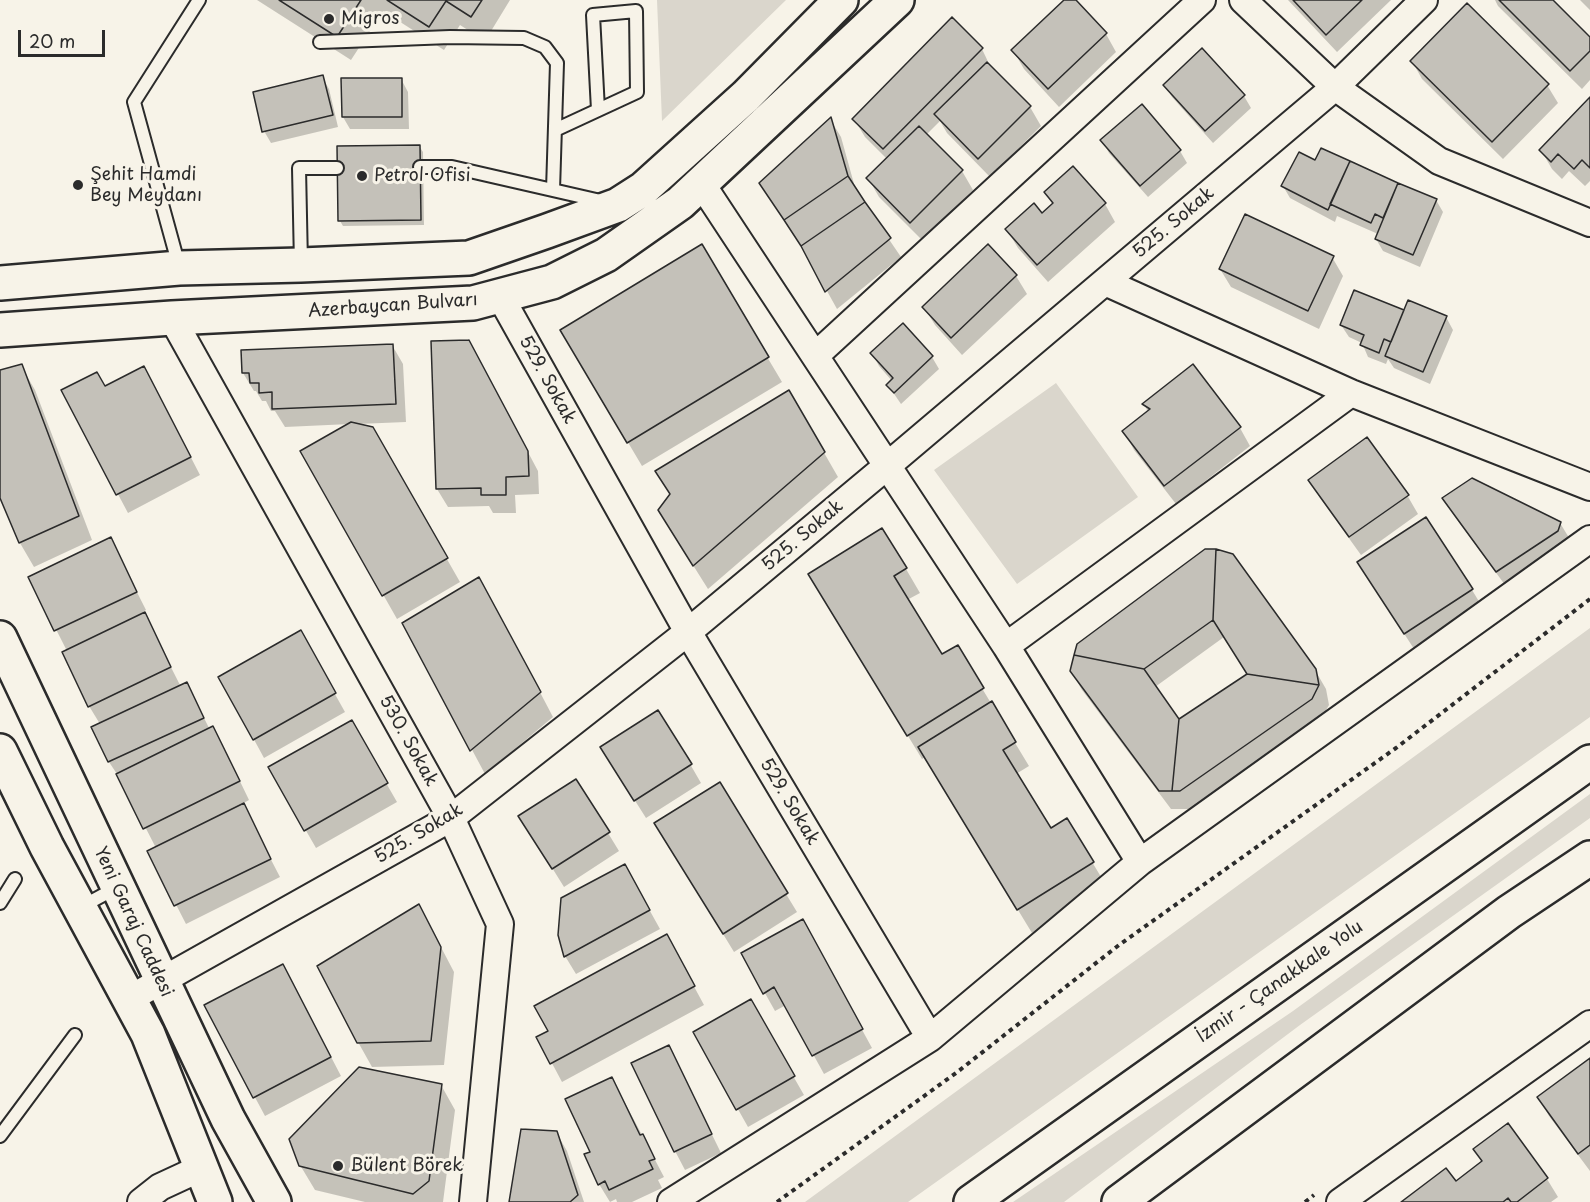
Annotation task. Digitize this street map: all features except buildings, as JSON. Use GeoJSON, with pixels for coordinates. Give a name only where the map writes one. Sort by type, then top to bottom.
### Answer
{"type":"FeatureCollection","features":[{"type":"Feature","properties":{"kind":"main road"},"geometry":{"type":"LineString","coordinates":[[0,283],[179,268],[469,258],[618,205],[643,189],[746,96],[841,0]]}},
{"type":"Feature","properties":{"kind":"main road","name":"Azerbaycan Bulvarı"},"geometry":{"type":"LineString","coordinates":[[0,330],[172,318],[473,303],[552,282],[606,255],[680,203],[897,0]]}},
{"type":"Feature","properties":{"kind":"main road","name":"Yeni Garaj Caddesi"},"geometry":{"type":"LineString","coordinates":[[0,638],[228,1119],[274,1202]]}},
{"type":"Feature","properties":{"kind":"main road","name":"Yeni Garaj Caddesi"},"geometry":{"type":"LineString","coordinates":[[0,752],[148,1034],[215,1202]]}},
{"type":"Feature","properties":{"kind":"main road","name":"İzmir - Çanakkale Yolu"},"geometry":{"type":"LineString","coordinates":[[971,1202],[1590,762]]}},
{"type":"Feature","properties":{"kind":"main road"},"geometry":{"type":"LineString","coordinates":[[1119,1202],[1509,912],[1590,858]]}},
{"type":"Feature","properties":{"kind":"street"},"geometry":{"type":"LineString","coordinates":[[815,356],[1202,0]]}},
{"type":"Feature","properties":{"kind":"street"},"geometry":{"type":"LineString","coordinates":[[1243,0],[1335,87],[1439,161],[1590,223]]}},
{"type":"Feature","properties":{"kind":"street","name":"525. Sokak"},"geometry":{"type":"LineString","coordinates":[[129,999],[451,818],[688,632],[888,466],[1335,87],[1424,0]]}},
{"type":"Feature","properties":{"kind":"street"},"geometry":{"type":"LineString","coordinates":[[701,183],[1006,646],[1140,862]]}},
{"type":"Feature","properties":{"kind":"street"},"geometry":{"type":"LineString","coordinates":[[1105,282],[1351,393],[1590,487]]}},
{"type":"Feature","properties":{"kind":"street","name":"529. Sokak"},"geometry":{"type":"LineString","coordinates":[[500,296],[688,632],[930,1038]]}},
{"type":"Feature","properties":{"kind":"street","name":"530. Sokak"},"geometry":{"type":"LineString","coordinates":[[172,318],[451,818],[500,924],[473,1202]]}},
{"type":"Feature","properties":{"kind":"street"},"geometry":{"type":"LineString","coordinates":[[1006,646],[1351,393]]}},
{"type":"Feature","properties":{"kind":"street"},"geometry":{"type":"LineString","coordinates":[[671,1202],[930,1038],[1140,862],[1590,539]]}},
{"type":"Feature","properties":{"kind":"street"},"geometry":{"type":"LineString","coordinates":[[1348,1200],[1590,1024]]}},
{"type":"Feature","properties":{"kind":"street"},"geometry":{"type":"LineString","coordinates":[[141,1202],[160,1187],[201,1168]]}},
{"type":"Feature","properties":{"kind":"lane"},"geometry":{"type":"LineString","coordinates":[[179,268],[134,102],[199,0]]}},
{"type":"Feature","properties":{"kind":"lane"},"geometry":{"type":"LineString","coordinates":[[555,130],[637,92],[636,11],[593,15],[598,110]]}},
{"type":"Feature","properties":{"kind":"lane"},"geometry":{"type":"LineString","coordinates":[[320,42],[524,38],[545,47],[557,63],[553,190]]}},
{"type":"Feature","properties":{"kind":"lane"},"geometry":{"type":"LineString","coordinates":[[420,167],[452,167],[618,205]]}},
{"type":"Feature","properties":{"kind":"lane"},"geometry":{"type":"LineString","coordinates":[[301,265],[299,168],[337,168]]}},
{"type":"Feature","properties":{"kind":"lane"},"geometry":{"type":"LineString","coordinates":[[0,903],[15,879]]}},
{"type":"Feature","properties":{"kind":"lane"},"geometry":{"type":"LineString","coordinates":[[80,908],[117,887]]}},
{"type":"Feature","properties":{"kind":"lane"},"geometry":{"type":"LineString","coordinates":[[0,1136],[75,1035]]}},
{"type":"Feature","properties":{"kind":"path"},"geometry":{"type":"LineString","coordinates":[[777,1202],[956,1073],[1119,945],[1396,748],[1590,599]]}},
{"type":"Feature","properties":{"kind":"shaded area"},"geometry":{"type":"Polygon","coordinates":[[[657,0],[786,0],[662,121],[657,0]]]}},
{"type":"Feature","properties":{"kind":"shaded area"},"geometry":{"type":"Polygon","coordinates":[[[1056,383],[1138,497],[1017,584],[934,470],[1056,383]]]}},
{"type":"Feature","properties":{"kind":"shaded area"},"geometry":{"type":"Polygon","coordinates":[[[1590,628],[1590,717],[908,1202],[805,1202],[1590,628]]]}},
{"type":"Feature","properties":{"kind":"shaded area"},"geometry":{"type":"Polygon","coordinates":[[[1590,794],[1590,818],[1300,1025],[1064,1202],[1013,1202],[1293,1011],[1590,794]]]}},
{"type":"Feature","properties":{"kind":"place","name":"Migros"},"geometry":{"type":"Point","coordinates":[329,19]}},
{"type":"Feature","properties":{"kind":"place","name":"Petrol Ofisi"},"geometry":{"type":"Point","coordinates":[362,176]}},
{"type":"Feature","properties":{"kind":"place","name":"Şehit Hamdi Bey Meydanı"},"geometry":{"type":"Point","coordinates":[78,185]}},
{"type":"Feature","properties":{"kind":"place","name":"Bülent Börek"},"geometry":{"type":"Point","coordinates":[338,1166]}}]}
